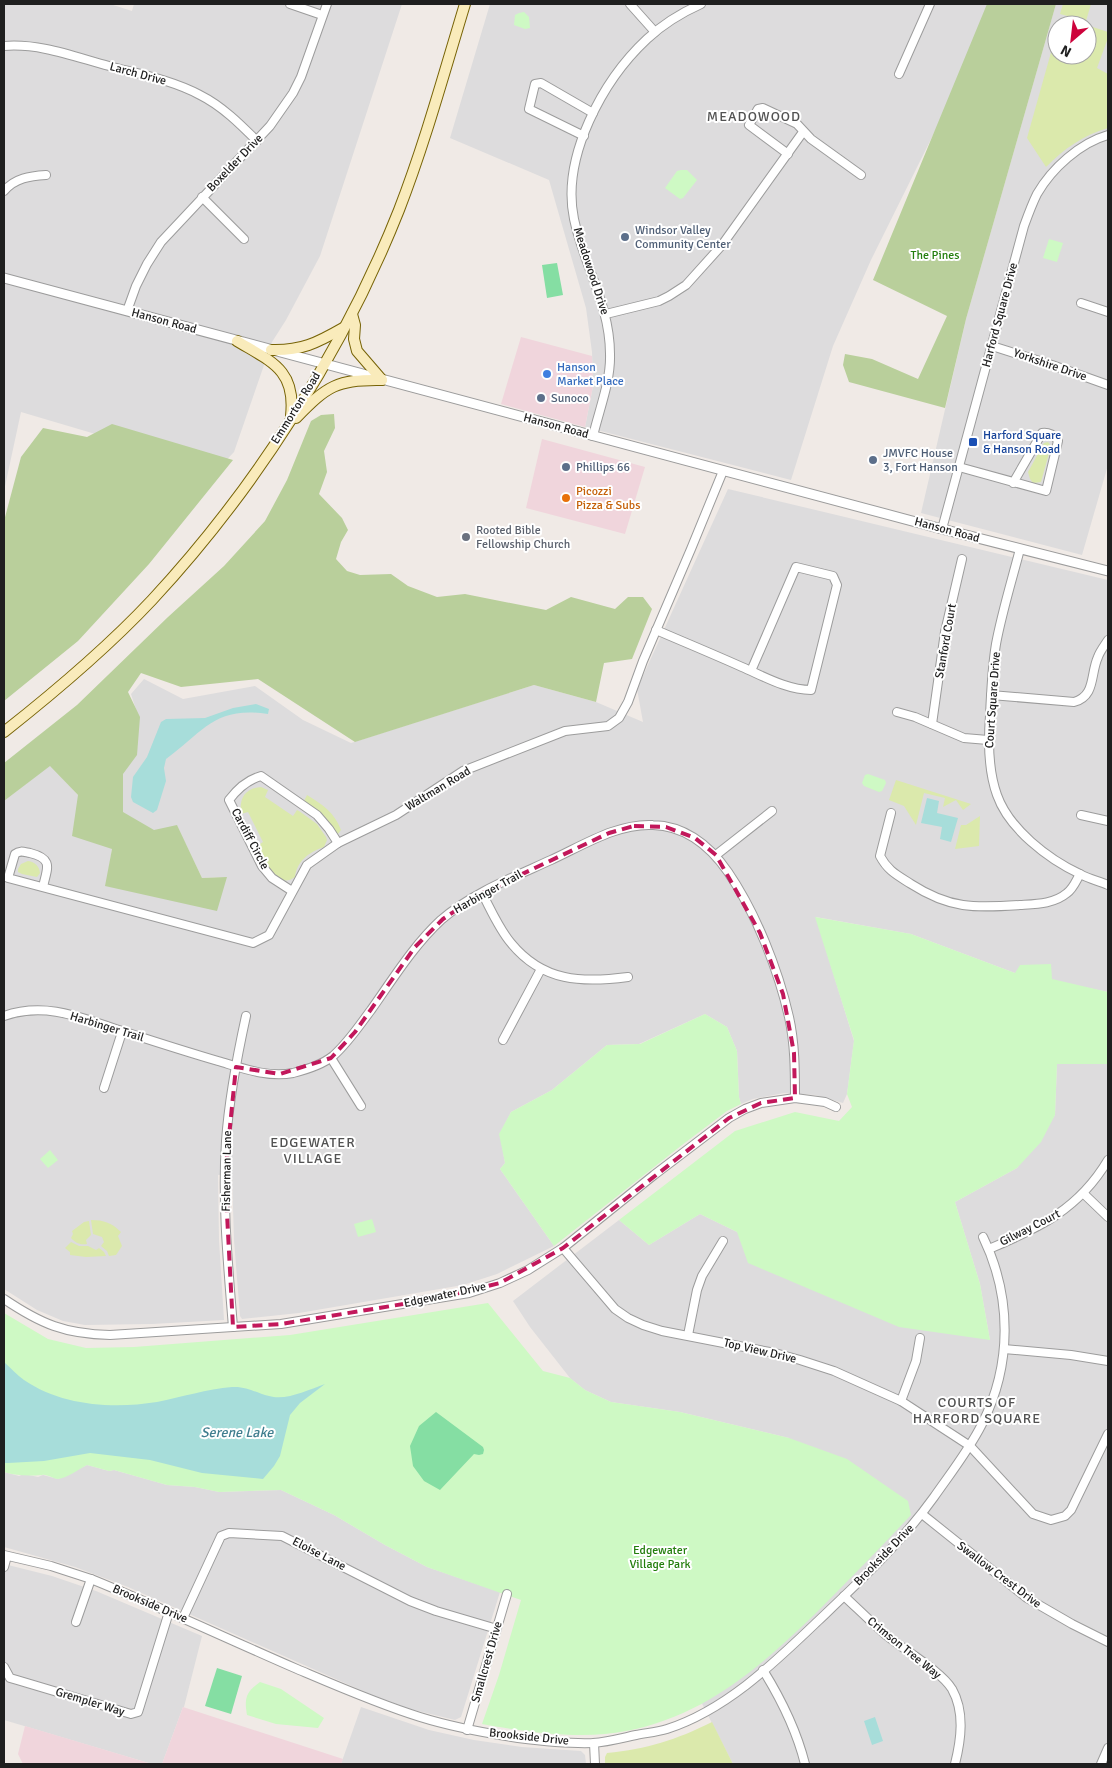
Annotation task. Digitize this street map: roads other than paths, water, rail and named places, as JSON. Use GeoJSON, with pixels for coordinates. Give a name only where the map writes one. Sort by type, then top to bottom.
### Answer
{"type":"FeatureCollection","features":[{"type":"Feature","properties":{"kind":"main road","name":"Emmorton Road"},"geometry":{"type":"LineString","coordinates":[[4,732],[72,676],[151,601],[180,569],[232,504],[283,431],[352,314],[382,250],[426,130],[465,4]]}},
{"type":"Feature","properties":{"kind":"main road"},"geometry":{"type":"LineString","coordinates":[[352,314],[357,351],[382,380]]}},
{"type":"Feature","properties":{"kind":"main road"},"geometry":{"type":"LineString","coordinates":[[271,350],[301,348],[312,345],[344,328]]}},
{"type":"Feature","properties":{"kind":"main road"},"geometry":{"type":"LineString","coordinates":[[237,341],[269,360],[289,382],[292,403],[290,419]]}},
{"type":"Feature","properties":{"kind":"main road"},"geometry":{"type":"LineString","coordinates":[[283,431],[311,402],[335,386],[358,379],[382,380]]}},
{"type":"Feature","properties":{"kind":"street"},"geometry":{"type":"LineString","coordinates":[[290,4],[322,15]]}},
{"type":"Feature","properties":{"kind":"street","name":"Boxelder Drive"},"geometry":{"type":"LineString","coordinates":[[127,311],[136,286],[161,242],[257,141],[270,126],[293,92],[301,77],[327,4]]}},
{"type":"Feature","properties":{"kind":"street"},"geometry":{"type":"LineString","coordinates":[[630,4],[655,32]]}},
{"type":"Feature","properties":{"kind":"street","name":"Meadowood Drive"},"geometry":{"type":"LineString","coordinates":[[593,436],[610,364],[610,354],[606,314],[583,249],[573,212],[573,182],[578,154],[593,113],[610,82],[622,66],[655,32],[683,12],[701,4]]}},
{"type":"Feature","properties":{"kind":"street"},"geometry":{"type":"LineString","coordinates":[[899,74],[930,4]]}},
{"type":"Feature","properties":{"kind":"street","name":"Larch Drive"},"geometry":{"type":"LineString","coordinates":[[4,46],[34,46],[178,85],[216,106],[237,121],[257,141]]}},
{"type":"Feature","properties":{"kind":"street"},"geometry":{"type":"LineString","coordinates":[[584,136],[529,109],[535,84],[540,83],[593,113]]}},
{"type":"Feature","properties":{"kind":"street"},"geometry":{"type":"LineString","coordinates":[[788,154],[749,125],[758,109],[763,108],[796,124],[803,132],[861,175]]}},
{"type":"Feature","properties":{"kind":"street"},"geometry":{"type":"LineString","coordinates":[[606,314],[659,301],[674,294],[686,285],[722,245],[803,132]]}},
{"type":"Feature","properties":{"kind":"street","name":"Harford Square Drive"},"geometry":{"type":"LineString","coordinates":[[942,529],[1024,226],[1038,193],[1050,176],[1086,144],[1108,135]]}},
{"type":"Feature","properties":{"kind":"street"},"geometry":{"type":"LineString","coordinates":[[4,191],[22,178],[46,175]]}},
{"type":"Feature","properties":{"kind":"street"},"geometry":{"type":"LineString","coordinates":[[202,197],[244,239]]}},
{"type":"Feature","properties":{"kind":"street","name":"Hanson Road"},"geometry":{"type":"LineString","coordinates":[[4,278],[942,529],[1108,570]]}},
{"type":"Feature","properties":{"kind":"street"},"geometry":{"type":"LineString","coordinates":[[1081,303],[1108,312]]}},
{"type":"Feature","properties":{"kind":"street","name":"Yorkshire Drive"},"geometry":{"type":"LineString","coordinates":[[992,346],[1108,385]]}},
{"type":"Feature","properties":{"kind":"street"},"geometry":{"type":"LineString","coordinates":[[958,467],[1013,483],[1046,490],[1058,441],[1056,438],[1046,432],[1042,433],[1013,483]]}},
{"type":"Feature","properties":{"kind":"street","name":"Waltman Road"},"geometry":{"type":"LineString","coordinates":[[43,887],[48,867],[46,860],[42,856],[22,851],[15,854],[8,878],[253,943],[269,935],[307,865],[338,843],[396,815],[463,771],[565,731],[608,726],[613,723],[624,711],[723,471]]}},
{"type":"Feature","properties":{"kind":"street","name":"Court Square Drive"},"geometry":{"type":"LineString","coordinates":[[1020,549],[996,644],[991,695],[988,740],[996,794],[1001,805],[1023,835],[1052,857],[1080,874],[1108,885]]}},
{"type":"Feature","properties":{"kind":"street","name":"Stanford Court"},"geometry":{"type":"LineString","coordinates":[[932,724],[945,632],[962,559]]}},
{"type":"Feature","properties":{"kind":"street"},"geometry":{"type":"LineString","coordinates":[[656,630],[751,670],[789,686],[801,690],[811,690],[837,585],[833,576],[796,567],[751,670]]}},
{"type":"Feature","properties":{"kind":"street"},"geometry":{"type":"LineString","coordinates":[[991,695],[1074,702],[1084,698],[1090,688],[1097,658],[1108,640]]}},
{"type":"Feature","properties":{"kind":"street"},"geometry":{"type":"LineString","coordinates":[[897,712],[915,717],[964,738],[988,740]]}},
{"type":"Feature","properties":{"kind":"street","name":"Cardiff Circle"},"geometry":{"type":"LineString","coordinates":[[292,891],[272,878],[262,866],[229,800],[236,790],[250,779],[261,776],[318,815],[338,843]]}},
{"type":"Feature","properties":{"kind":"street"},"geometry":{"type":"LineString","coordinates":[[716,855],[772,811]]}},
{"type":"Feature","properties":{"kind":"street"},"geometry":{"type":"LineString","coordinates":[[891,812],[880,856],[887,868],[918,889],[941,901],[971,907],[1051,902],[1068,893],[1080,874]]}},
{"type":"Feature","properties":{"kind":"street"},"geometry":{"type":"LineString","coordinates":[[1081,815],[1108,821]]}},
{"type":"Feature","properties":{"kind":"street","name":"Harbinger Trail"},"geometry":{"type":"LineString","coordinates":[[4,1016],[33,1009],[54,1011],[90,1020],[122,1032],[236,1067],[263,1074],[293,1073],[330,1058],[355,1032],[415,947],[429,932],[458,908],[482,893],[609,834],[634,826],[653,825],[681,832],[700,842],[716,855],[736,884],[760,933],[790,1019],[794,1053],[794,1098]]}},
{"type":"Feature","properties":{"kind":"street"},"geometry":{"type":"LineString","coordinates":[[482,893],[511,943],[540,969],[561,977],[576,980],[593,981],[628,978]]}},
{"type":"Feature","properties":{"kind":"street"},"geometry":{"type":"LineString","coordinates":[[503,1040],[540,969]]}},
{"type":"Feature","properties":{"kind":"street","name":"Fisherman Lane"},"geometry":{"type":"LineString","coordinates":[[233,1327],[224,1176],[226,1139],[236,1067],[246,1016]]}},
{"type":"Feature","properties":{"kind":"street"},"geometry":{"type":"LineString","coordinates":[[104,1088],[122,1032]]}},
{"type":"Feature","properties":{"kind":"street"},"geometry":{"type":"LineString","coordinates":[[330,1058],[361,1106]]}},
{"type":"Feature","properties":{"kind":"street","name":"Edgewater Drive"},"geometry":{"type":"LineString","coordinates":[[4,1299],[48,1325],[87,1335],[132,1334],[281,1324],[469,1293],[500,1283],[528,1270],[563,1248],[729,1118],[760,1103],[794,1098],[825,1102],[836,1107]]}},
{"type":"Feature","properties":{"kind":"street","name":"Gilway Court"},"geometry":{"type":"LineString","coordinates":[[989,1249],[1017,1237],[1058,1215],[1084,1194],[1108,1160]]}},
{"type":"Feature","properties":{"kind":"street"},"geometry":{"type":"LineString","coordinates":[[1084,1194],[1108,1217]]}},
{"type":"Feature","properties":{"kind":"street"},"geometry":{"type":"LineString","coordinates":[[970,1446],[983,1423],[994,1396],[1004,1349],[1005,1320],[1003,1300],[989,1249],[983,1237]]}},
{"type":"Feature","properties":{"kind":"street"},"geometry":{"type":"LineString","coordinates":[[688,1335],[696,1290],[702,1276],[723,1242]]}},
{"type":"Feature","properties":{"kind":"street","name":"Top View Drive"},"geometry":{"type":"LineString","coordinates":[[563,1248],[605,1299],[628,1318],[662,1331],[775,1353],[800,1360],[834,1371],[901,1401],[970,1446],[1033,1514],[1052,1520],[1064,1516],[1071,1510],[1108,1434]]}},
{"type":"Feature","properties":{"kind":"street"},"geometry":{"type":"LineString","coordinates":[[901,1401],[916,1361],[920,1338]]}},
{"type":"Feature","properties":{"kind":"street"},"geometry":{"type":"LineString","coordinates":[[1004,1349],[1071,1355],[1108,1361]]}},
{"type":"Feature","properties":{"kind":"street","name":"Brookside Drive"},"geometry":{"type":"LineString","coordinates":[[6,1556],[51,1566],[91,1579],[317,1677],[392,1708],[428,1720],[467,1730],[545,1742],[594,1743],[666,1730],[698,1716],[727,1698],[763,1670],[844,1596],[906,1534],[970,1446]]}},
{"type":"Feature","properties":{"kind":"street","name":"Swallow Crest Drive"},"geometry":{"type":"LineString","coordinates":[[922,1514],[1027,1598],[1108,1642]]}},
{"type":"Feature","properties":{"kind":"street","name":"Eloise Lane"},"geometry":{"type":"LineString","coordinates":[[182,1618],[221,1536],[229,1533],[277,1534],[410,1601],[436,1611],[497,1629]]}},
{"type":"Feature","properties":{"kind":"street"},"geometry":{"type":"LineString","coordinates":[[4,1567],[6,1556]]}},
{"type":"Feature","properties":{"kind":"street"},"geometry":{"type":"LineString","coordinates":[[76,1622],[91,1579]]}},
{"type":"Feature","properties":{"kind":"street","name":"Smallcrest Drive"},"geometry":{"type":"LineString","coordinates":[[467,1730],[507,1594]]}},
{"type":"Feature","properties":{"kind":"street","name":"Crimson Tree Way"},"geometry":{"type":"LineString","coordinates":[[844,1596],[880,1630],[938,1675],[951,1688],[958,1702],[961,1724],[955,1764]]}},
{"type":"Feature","properties":{"kind":"street","name":"Grempler Way"},"geometry":{"type":"LineString","coordinates":[[4,1667],[10,1678],[131,1714],[138,1712],[169,1612]]}},
{"type":"Feature","properties":{"kind":"street"},"geometry":{"type":"LineString","coordinates":[[763,1670],[775,1690],[793,1729],[805,1764]]}},
{"type":"Feature","properties":{"kind":"street"},"geometry":{"type":"LineString","coordinates":[[594,1743],[595,1764]]}},
{"type":"Feature","properties":{"kind":"street"},"geometry":{"type":"LineString","coordinates":[[1101,1764],[1108,1748]]}},
{"type":"Feature","properties":{"kind":"water"},"geometry":{"type":"Polygon","coordinates":[[[256,704],[269,709],[268,714],[250,712],[222,717],[201,730],[166,759],[164,768],[166,781],[157,810],[153,813],[133,802],[131,797],[133,777],[147,757],[161,722],[166,719],[205,718],[233,708],[256,704]]]}},
{"type":"Feature","properties":{"kind":"water"},"geometry":{"type":"Polygon","coordinates":[[[927,798],[939,801],[937,813],[958,818],[951,842],[940,839],[942,827],[921,823],[927,798]]]}},
{"type":"Feature","properties":{"kind":"water","name":"Serene Lake"},"geometry":{"type":"Polygon","coordinates":[[[4,1362],[24,1380],[39,1389],[71,1400],[106,1405],[157,1402],[204,1391],[232,1387],[247,1389],[269,1396],[283,1397],[325,1384],[300,1403],[290,1415],[280,1456],[263,1479],[202,1473],[150,1460],[90,1453],[44,1461],[4,1463],[4,1362]]]}},
{"type":"Feature","properties":{"kind":"water"},"geometry":{"type":"Polygon","coordinates":[[[875,1717],[883,1741],[872,1745],[864,1721],[875,1717]]]}},
{"type":"Feature","properties":{"kind":"place","name":"Windsor Valley Community Center"},"geometry":{"type":"Point","coordinates":[625,237]}},
{"type":"Feature","properties":{"kind":"place","name":"Hanson Market Place"},"geometry":{"type":"Point","coordinates":[547,374]}},
{"type":"Feature","properties":{"kind":"place","name":"Sunoco"},"geometry":{"type":"Point","coordinates":[541,398]}},
{"type":"Feature","properties":{"kind":"place","name":"Harford Square & Hanson Road"},"geometry":{"type":"Point","coordinates":[973,442]}},
{"type":"Feature","properties":{"kind":"place","name":"JMVFC House 3, Fort Hanson"},"geometry":{"type":"Point","coordinates":[873,460]}},
{"type":"Feature","properties":{"kind":"place","name":"Phillips 66"},"geometry":{"type":"Point","coordinates":[566,467]}},
{"type":"Feature","properties":{"kind":"place","name":"Picozzi Pizza & Subs"},"geometry":{"type":"Point","coordinates":[566,498]}},
{"type":"Feature","properties":{"kind":"place","name":"Rooted Bible Fellowship Church"},"geometry":{"type":"Point","coordinates":[466,537]}},
{"type":"Feature","properties":{"kind":"district","name":"MEADOWOOD"},"geometry":{"type":"Point","coordinates":[754,116]}},
{"type":"Feature","properties":{"kind":"district","name":"EDGEWATER VILLAGE"},"geometry":{"type":"Point","coordinates":[313,1150]}},
{"type":"Feature","properties":{"kind":"district","name":"COURTS OF HARFORD SQUARE"},"geometry":{"type":"Point","coordinates":[977,1410]}},
{"type":"Feature","properties":{"kind":"park label","name":"The Pines"},"geometry":{"type":"Point","coordinates":[935,255]}},
{"type":"Feature","properties":{"kind":"park label","name":"Edgewater Village Park"},"geometry":{"type":"Point","coordinates":[660,1557]}}]}
